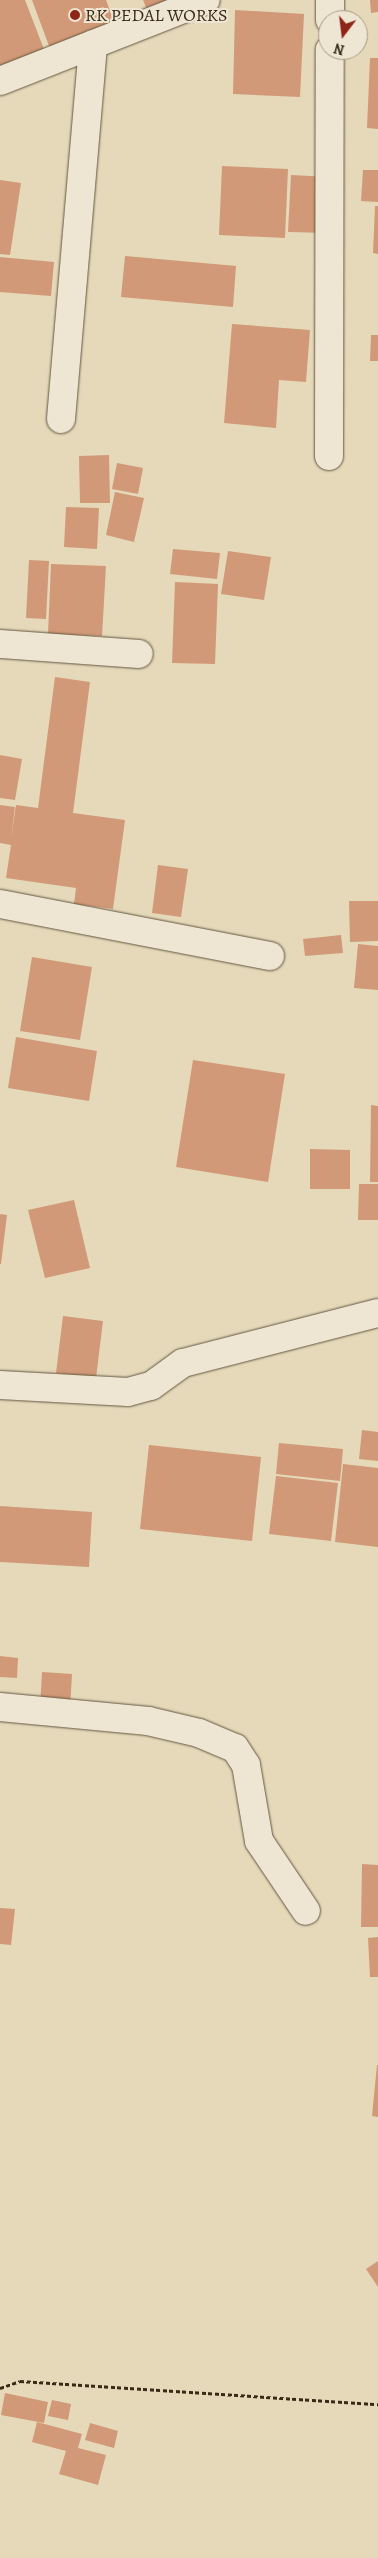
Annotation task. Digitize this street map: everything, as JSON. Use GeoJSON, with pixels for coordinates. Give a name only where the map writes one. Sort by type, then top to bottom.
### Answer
{"type":"FeatureCollection","features":[{"type":"Feature","properties":{"kind":"street"},"geometry":{"type":"LineString","coordinates":[[0,81],[206,0]]}},
{"type":"Feature","properties":{"kind":"street"},"geometry":{"type":"LineString","coordinates":[[61,420],[93,44]]}},
{"type":"Feature","properties":{"kind":"street"},"geometry":{"type":"LineString","coordinates":[[330,60],[330,456]]}},
{"type":"Feature","properties":{"kind":"street"},"geometry":{"type":"LineString","coordinates":[[0,644],[139,654]]}},
{"type":"Feature","properties":{"kind":"street"},"geometry":{"type":"LineString","coordinates":[[0,904],[270,956]]}},
{"type":"Feature","properties":{"kind":"street"},"geometry":{"type":"LineString","coordinates":[[0,1385],[128,1392],[151,1386],[183,1363],[378,1313]]}},
{"type":"Feature","properties":{"kind":"street"},"geometry":{"type":"LineString","coordinates":[[0,1707],[148,1721],[199,1732],[235,1748],[246,1765],[259,1841],[306,1911]]}},
{"type":"Feature","properties":{"kind":"path"},"geometry":{"type":"LineString","coordinates":[[0,2388],[20,2381],[378,2404]]}},
{"type":"Feature","properties":{"kind":"building"},"geometry":{"type":"Polygon","coordinates":[[[0,0],[25,0],[47,57],[0,74],[0,0]]]}},
{"type":"Feature","properties":{"kind":"building","name":"RK PEDAL WORKS"},"geometry":{"type":"Polygon","coordinates":[[[32,0],[106,0],[117,30],[52,54],[32,0]]]}},
{"type":"Feature","properties":{"kind":"building"},"geometry":{"type":"Polygon","coordinates":[[[143,0],[186,0],[149,15],[143,0]]]}},
{"type":"Feature","properties":{"kind":"building"},"geometry":{"type":"Polygon","coordinates":[[[370,0],[378,0],[378,12],[371,13],[370,0]]]}},
{"type":"Feature","properties":{"kind":"building"},"geometry":{"type":"Polygon","coordinates":[[[235,10],[304,14],[300,97],[233,94],[235,10]]]}},
{"type":"Feature","properties":{"kind":"building"},"geometry":{"type":"Polygon","coordinates":[[[370,58],[378,58],[378,129],[367,128],[370,58]]]}},
{"type":"Feature","properties":{"kind":"building"},"geometry":{"type":"Polygon","coordinates":[[[222,166],[288,169],[285,238],[219,235],[222,166]]]}},
{"type":"Feature","properties":{"kind":"building"},"geometry":{"type":"Polygon","coordinates":[[[363,170],[378,170],[378,202],[361,201],[363,170]]]}},
{"type":"Feature","properties":{"kind":"building"},"geometry":{"type":"Polygon","coordinates":[[[291,175],[330,177],[327,233],[288,232],[291,175]]]}},
{"type":"Feature","properties":{"kind":"building"},"geometry":{"type":"Polygon","coordinates":[[[0,180],[21,183],[10,255],[0,254],[0,180]]]}},
{"type":"Feature","properties":{"kind":"building"},"geometry":{"type":"Polygon","coordinates":[[[375,206],[378,206],[378,254],[373,253],[375,206]]]}},
{"type":"Feature","properties":{"kind":"building"},"geometry":{"type":"Polygon","coordinates":[[[125,256],[236,266],[233,307],[121,297],[125,256]]]}},
{"type":"Feature","properties":{"kind":"building"},"geometry":{"type":"Polygon","coordinates":[[[0,257],[54,262],[51,296],[0,292],[0,257]]]}},
{"type":"Feature","properties":{"kind":"building"},"geometry":{"type":"Polygon","coordinates":[[[232,324],[310,330],[306,382],[279,380],[276,428],[224,423],[232,324]]]}},
{"type":"Feature","properties":{"kind":"building"},"geometry":{"type":"Polygon","coordinates":[[[371,335],[378,335],[378,361],[370,361],[371,335]]]}},
{"type":"Feature","properties":{"kind":"building"},"geometry":{"type":"Polygon","coordinates":[[[109,455],[110,503],[80,503],[79,456],[109,455]]]}},
{"type":"Feature","properties":{"kind":"building"},"geometry":{"type":"Polygon","coordinates":[[[117,463],[143,468],[138,494],[112,489],[117,463]]]}},
{"type":"Feature","properties":{"kind":"building"},"geometry":{"type":"Polygon","coordinates":[[[115,492],[144,498],[134,542],[106,535],[115,492]]]}},
{"type":"Feature","properties":{"kind":"building"},"geometry":{"type":"Polygon","coordinates":[[[66,507],[99,508],[97,549],[64,547],[66,507]]]}},
{"type":"Feature","properties":{"kind":"building"},"geometry":{"type":"Polygon","coordinates":[[[173,549],[220,553],[217,579],[170,574],[173,549]]]}},
{"type":"Feature","properties":{"kind":"building"},"geometry":{"type":"Polygon","coordinates":[[[228,551],[271,557],[264,600],[221,594],[228,551]]]}},
{"type":"Feature","properties":{"kind":"building"},"geometry":{"type":"Polygon","coordinates":[[[29,560],[49,561],[46,619],[26,618],[29,560]]]}},
{"type":"Feature","properties":{"kind":"building"},"geometry":{"type":"Polygon","coordinates":[[[51,564],[106,566],[102,636],[48,634],[51,564]]]}},
{"type":"Feature","properties":{"kind":"building"},"geometry":{"type":"Polygon","coordinates":[[[175,582],[218,584],[215,664],[172,663],[175,582]]]}},
{"type":"Feature","properties":{"kind":"building"},"geometry":{"type":"Polygon","coordinates":[[[55,677],[90,682],[73,813],[125,820],[113,909],[74,904],[76,888],[6,878],[11,845],[0,843],[0,805],[15,807],[11,839],[16,805],[38,808],[55,677]]]}},
{"type":"Feature","properties":{"kind":"building"},"geometry":{"type":"Polygon","coordinates":[[[0,755],[22,759],[15,800],[0,798],[0,755]]]}},
{"type":"Feature","properties":{"kind":"building"},"geometry":{"type":"Polygon","coordinates":[[[158,865],[188,869],[181,917],[152,913],[158,865]]]}},
{"type":"Feature","properties":{"kind":"building"},"geometry":{"type":"Polygon","coordinates":[[[349,901],[378,901],[378,941],[350,942],[349,901]]]}},
{"type":"Feature","properties":{"kind":"building"},"geometry":{"type":"Polygon","coordinates":[[[341,935],[343,953],[305,956],[303,939],[341,935]]]}},
{"type":"Feature","properties":{"kind":"building"},"geometry":{"type":"Polygon","coordinates":[[[358,944],[378,946],[378,990],[354,988],[358,944]]]}},
{"type":"Feature","properties":{"kind":"building"},"geometry":{"type":"Polygon","coordinates":[[[32,957],[92,967],[80,1040],[20,1031],[32,957]]]}},
{"type":"Feature","properties":{"kind":"building"},"geometry":{"type":"Polygon","coordinates":[[[16,1037],[97,1051],[89,1101],[8,1088],[16,1037]]]}},
{"type":"Feature","properties":{"kind":"building"},"geometry":{"type":"Polygon","coordinates":[[[193,1060],[285,1074],[268,1182],[176,1167],[193,1060]]]}},
{"type":"Feature","properties":{"kind":"building"},"geometry":{"type":"Polygon","coordinates":[[[371,1105],[378,1106],[378,1182],[370,1182],[371,1105]]]}},
{"type":"Feature","properties":{"kind":"building"},"geometry":{"type":"Polygon","coordinates":[[[310,1149],[350,1150],[350,1189],[310,1189],[310,1149]]]}},
{"type":"Feature","properties":{"kind":"building"},"geometry":{"type":"Polygon","coordinates":[[[359,1184],[378,1184],[378,1220],[358,1220],[359,1184]]]}},
{"type":"Feature","properties":{"kind":"building"},"geometry":{"type":"Polygon","coordinates":[[[74,1200],[90,1268],[45,1278],[28,1210],[74,1200]]]}},
{"type":"Feature","properties":{"kind":"building"},"geometry":{"type":"Polygon","coordinates":[[[0,1214],[7,1215],[1,1264],[0,1264],[0,1214]]]}},
{"type":"Feature","properties":{"kind":"building"},"geometry":{"type":"Polygon","coordinates":[[[63,1316],[103,1321],[96,1378],[56,1373],[63,1316]]]}},
{"type":"Feature","properties":{"kind":"building"},"geometry":{"type":"Polygon","coordinates":[[[362,1430],[378,1432],[378,1461],[359,1459],[362,1430]]]}},
{"type":"Feature","properties":{"kind":"building"},"geometry":{"type":"Polygon","coordinates":[[[279,1443],[343,1449],[340,1481],[276,1474],[279,1443]]]}},
{"type":"Feature","properties":{"kind":"building"},"geometry":{"type":"Polygon","coordinates":[[[149,1445],[261,1457],[252,1541],[140,1529],[149,1445]]]}},
{"type":"Feature","properties":{"kind":"building"},"geometry":{"type":"Polygon","coordinates":[[[343,1464],[378,1468],[378,1547],[335,1542],[343,1464]]]}},
{"type":"Feature","properties":{"kind":"building"},"geometry":{"type":"Polygon","coordinates":[[[276,1476],[338,1483],[331,1541],[269,1534],[276,1476]]]}},
{"type":"Feature","properties":{"kind":"building"},"geometry":{"type":"Polygon","coordinates":[[[0,1506],[92,1512],[89,1567],[0,1562],[0,1506]]]}},
{"type":"Feature","properties":{"kind":"building"},"geometry":{"type":"Polygon","coordinates":[[[0,1656],[18,1658],[17,1678],[0,1677],[0,1656]]]}},
{"type":"Feature","properties":{"kind":"building"},"geometry":{"type":"Polygon","coordinates":[[[42,1672],[72,1674],[70,1709],[40,1708],[42,1672]]]}},
{"type":"Feature","properties":{"kind":"building"},"geometry":{"type":"Polygon","coordinates":[[[362,1864],[378,1865],[378,1927],[361,1927],[362,1864]]]}},
{"type":"Feature","properties":{"kind":"building"},"geometry":{"type":"Polygon","coordinates":[[[0,1908],[15,1909],[11,1945],[0,1944],[0,1908]]]}},
{"type":"Feature","properties":{"kind":"building"},"geometry":{"type":"Polygon","coordinates":[[[378,1937],[378,1977],[370,1977],[368,1938],[378,1937]]]}},
{"type":"Feature","properties":{"kind":"building"},"geometry":{"type":"Polygon","coordinates":[[[378,2065],[378,2117],[372,2116],[378,2065]]]}},
{"type":"Feature","properties":{"kind":"building"},"geometry":{"type":"Polygon","coordinates":[[[378,2261],[378,2287],[366,2269],[378,2261]]]}},
{"type":"Feature","properties":{"kind":"building"},"geometry":{"type":"Polygon","coordinates":[[[5,2393],[48,2402],[44,2423],[1,2415],[5,2393]]]}},
{"type":"Feature","properties":{"kind":"building"},"geometry":{"type":"Polygon","coordinates":[[[52,2400],[71,2404],[68,2420],[48,2416],[52,2400]]]}},
{"type":"Feature","properties":{"kind":"building"},"geometry":{"type":"Polygon","coordinates":[[[37,2422],[82,2434],[78,2448],[106,2455],[98,2485],[59,2474],[66,2451],[32,2442],[37,2422]]]}},
{"type":"Feature","properties":{"kind":"building"},"geometry":{"type":"Polygon","coordinates":[[[90,2423],[118,2431],[114,2448],[85,2440],[90,2423]]]}},
{"type":"Feature","properties":{"kind":"place","name":"RK PEDAL WORKS"},"geometry":{"type":"Point","coordinates":[75,15]}}]}
